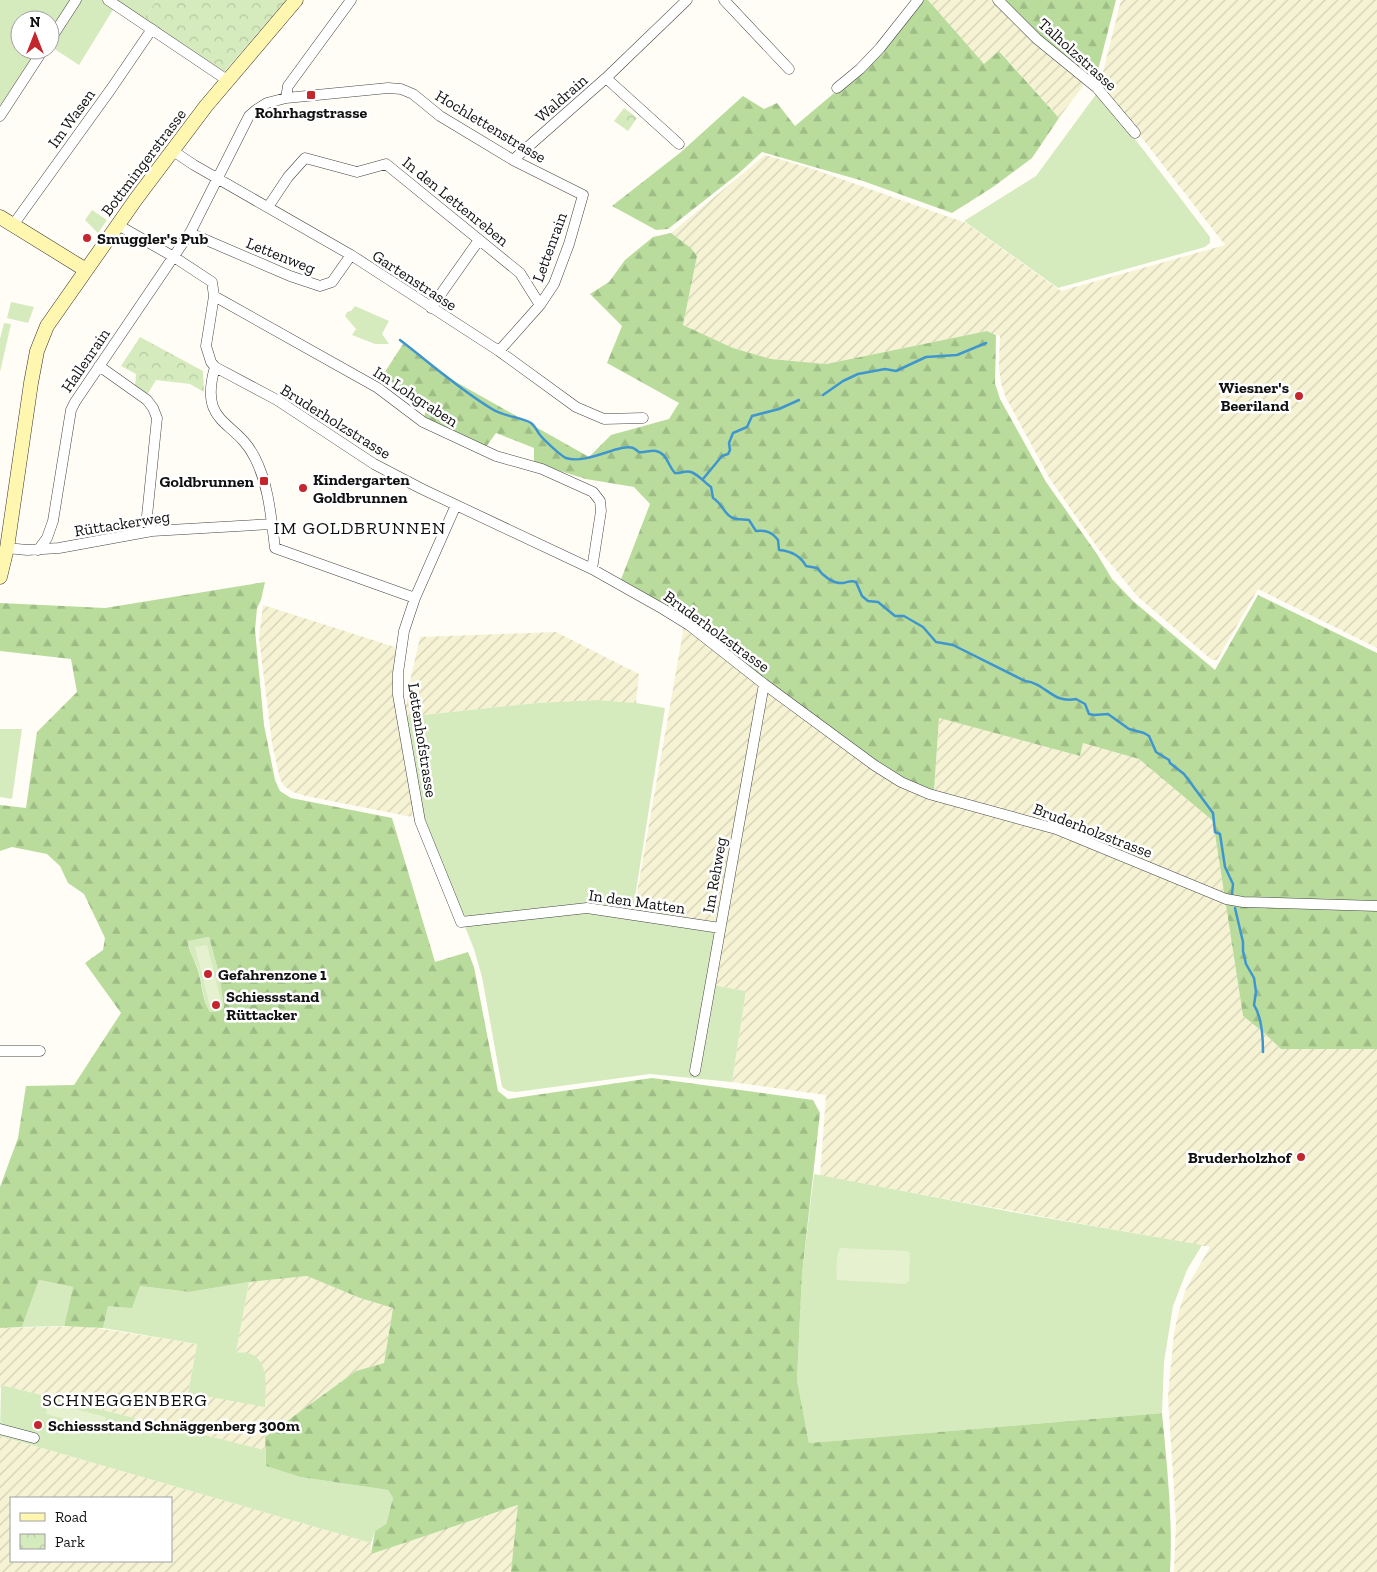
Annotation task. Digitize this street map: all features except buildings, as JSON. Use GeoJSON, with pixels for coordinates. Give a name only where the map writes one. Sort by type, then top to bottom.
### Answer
{"type":"FeatureCollection","features":[{"type":"Feature","properties":{"kind":"main road","name":"Bottmingerstrasse"},"geometry":{"type":"LineString","coordinates":[[1,568],[6,548],[37,351],[48,326],[172,151],[227,80],[296,0]]}},
{"type":"Feature","properties":{"kind":"main road"},"geometry":{"type":"LineString","coordinates":[[0,217],[86,270]]}},
{"type":"Feature","properties":{"kind":"street"},"geometry":{"type":"LineString","coordinates":[[60,25],[76,0]]}},
{"type":"Feature","properties":{"kind":"street"},"geometry":{"type":"LineString","coordinates":[[108,0],[227,80]]}},
{"type":"Feature","properties":{"kind":"street"},"geometry":{"type":"LineString","coordinates":[[286,98],[288,86],[351,0]]}},
{"type":"Feature","properties":{"kind":"street","name":"Waldrain"},"geometry":{"type":"LineString","coordinates":[[513,160],[606,78],[687,0]]}},
{"type":"Feature","properties":{"kind":"street"},"geometry":{"type":"LineString","coordinates":[[724,0],[790,69]]}},
{"type":"Feature","properties":{"kind":"street"},"geometry":{"type":"LineString","coordinates":[[837,88],[860,69],[880,48],[918,0]]}},
{"type":"Feature","properties":{"kind":"street","name":"Talholzstrasse"},"geometry":{"type":"LineString","coordinates":[[998,0],[1038,39],[1097,88],[1135,133]]}},
{"type":"Feature","properties":{"kind":"street","name":"Im Wasen"},"geometry":{"type":"LineString","coordinates":[[13,225],[152,29]]}},
{"type":"Feature","properties":{"kind":"street"},"geometry":{"type":"LineString","coordinates":[[0,116],[36,60]]}},
{"type":"Feature","properties":{"kind":"street"},"geometry":{"type":"LineString","coordinates":[[606,78],[679,144]]}},
{"type":"Feature","properties":{"kind":"street","name":"Hochlettenstrasse"},"geometry":{"type":"LineString","coordinates":[[174,258],[190,233],[249,116],[267,103],[286,98],[388,88],[401,89],[413,94],[440,116],[513,160],[583,195]]}},
{"type":"Feature","properties":{"kind":"street","name":"Gartenstrasse"},"geometry":{"type":"LineString","coordinates":[[172,151],[351,255],[499,352],[576,407],[604,418],[643,418]]}},
{"type":"Feature","properties":{"kind":"street","name":"In den Lettenreben"},"geometry":{"type":"LineString","coordinates":[[268,207],[288,177],[304,158],[357,172],[386,164],[520,273],[540,305]]}},
{"type":"Feature","properties":{"kind":"street","name":"Lettenrain"},"geometry":{"type":"LineString","coordinates":[[499,352],[540,305],[554,284],[569,244],[583,195]]}},
{"type":"Feature","properties":{"kind":"street"},"geometry":{"type":"LineString","coordinates":[[118,225],[208,278],[213,285],[214,296],[206,346],[210,362],[215,367],[212,383],[213,409],[220,420],[244,441],[262,473],[268,496],[274,548],[415,598]]}},
{"type":"Feature","properties":{"kind":"street","name":"Lettenweg"},"geometry":{"type":"LineString","coordinates":[[190,233],[290,276],[320,286],[332,282],[351,255]]}},
{"type":"Feature","properties":{"kind":"street"},"geometry":{"type":"LineString","coordinates":[[431,308],[479,240]]}},
{"type":"Feature","properties":{"kind":"street","name":"Hallenrain"},"geometry":{"type":"LineString","coordinates":[[38,550],[47,538],[53,521],[71,410],[80,392],[174,258]]}},
{"type":"Feature","properties":{"kind":"street","name":"Im Lohgraben"},"geometry":{"type":"LineString","coordinates":[[214,296],[370,383],[423,422],[496,456],[542,470],[593,492],[600,501],[601,511],[592,569]]}},
{"type":"Feature","properties":{"kind":"street"},"geometry":{"type":"LineString","coordinates":[[99,366],[147,400],[157,418],[147,516],[152,530]]}},
{"type":"Feature","properties":{"kind":"street","name":"Bruderholzstrasse"},"geometry":{"type":"LineString","coordinates":[[215,367],[277,400],[374,464],[592,569],[664,609],[689,625],[764,684],[874,765],[901,782],[929,794],[1056,829],[1226,899],[1243,902],[1377,906]]}},
{"type":"Feature","properties":{"kind":"street","name":"Lettenhofstrasse"},"geometry":{"type":"LineString","coordinates":[[456,505],[415,598],[404,631],[398,673],[398,695],[420,822],[461,922]]}},
{"type":"Feature","properties":{"kind":"street","name":"Rüttackerweg"},"geometry":{"type":"LineString","coordinates":[[6,548],[38,550],[59,548],[152,530],[272,524]]}},
{"type":"Feature","properties":{"kind":"street","name":"Im Rehweg"},"geometry":{"type":"LineString","coordinates":[[695,1071],[764,684]]}},
{"type":"Feature","properties":{"kind":"street","name":"In den Matten"},"geometry":{"type":"LineString","coordinates":[[461,922],[587,908],[720,928]]}},
{"type":"Feature","properties":{"kind":"street"},"geometry":{"type":"LineString","coordinates":[[0,1051],[40,1051]]}},
{"type":"Feature","properties":{"kind":"street"},"geometry":{"type":"LineString","coordinates":[[0,1429],[34,1438]]}},
{"type":"Feature","properties":{"kind":"shaded area"},"geometry":{"type":"Polygon","coordinates":[[[928,0],[994,0],[1082,80],[1083,86],[1059,118],[1000,51],[984,65],[928,0]]]}},
{"type":"Feature","properties":{"kind":"shaded area"},"geometry":{"type":"Polygon","coordinates":[[[1121,0],[1377,0],[1377,648],[1258,589],[1217,660],[1212,660],[1138,597],[1100,551],[1050,479],[1006,398],[999,368],[1000,336],[987,331],[826,364],[771,359],[733,348],[683,325],[697,256],[691,248],[671,233],[765,155],[813,169],[966,223],[1061,291],[1225,245],[1100,84],[1121,0]]]}},
{"type":"Feature","properties":{"kind":"shaded area"},"geometry":{"type":"Polygon","coordinates":[[[263,605],[398,648],[414,800],[412,817],[306,796],[293,792],[284,786],[280,779],[272,743],[259,638],[263,605]]]}},
{"type":"Feature","properties":{"kind":"shaded area"},"geometry":{"type":"Polygon","coordinates":[[[684,626],[934,798],[939,718],[1080,756],[1083,743],[1139,759],[1213,821],[1243,1016],[1281,1049],[1377,1049],[1377,1572],[1174,1572],[1176,1522],[1168,1396],[1174,1333],[1186,1289],[1210,1247],[820,1176],[826,1095],[732,1082],[746,991],[713,985],[633,915],[684,626]]]}},
{"type":"Feature","properties":{"kind":"shaded area"},"geometry":{"type":"Polygon","coordinates":[[[556,632],[639,674],[636,703],[597,700],[537,703],[404,717],[420,637],[556,632]]]}},
{"type":"Feature","properties":{"kind":"shaded area"},"geometry":{"type":"Polygon","coordinates":[[[307,1276],[360,1298],[393,1308],[384,1363],[356,1371],[265,1437],[265,1450],[1,1385],[0,1388],[0,1328],[84,1326],[197,1344],[188,1393],[250,1354],[236,1352],[249,1282],[307,1276]]]}},
{"type":"Feature","properties":{"kind":"shaded area"},"geometry":{"type":"Polygon","coordinates":[[[0,1436],[371,1543],[371,1553],[519,1505],[511,1572],[0,1572],[0,1436]]]}},
{"type":"Feature","properties":{"kind":"green space"},"geometry":{"type":"Polygon","coordinates":[[[0,0],[72,0],[60,18],[60,10],[10,10],[10,60],[32,60],[0,110],[0,0]]]}},
{"type":"Feature","properties":{"kind":"green space"},"geometry":{"type":"Polygon","coordinates":[[[80,0],[102,0],[114,8],[79,65],[60,53],[60,31],[80,0]]]}},
{"type":"Feature","properties":{"kind":"green space"},"geometry":{"type":"Polygon","coordinates":[[[113,0],[157,0],[143,19],[113,0]]]}},
{"type":"Feature","properties":{"kind":"green space"},"geometry":{"type":"Polygon","coordinates":[[[157,0],[286,0],[224,72],[143,19],[157,0]]]}},
{"type":"Feature","properties":{"kind":"green space"},"geometry":{"type":"Polygon","coordinates":[[[922,0],[928,0],[984,64],[999,51],[1059,118],[1032,158],[993,187],[952,213],[863,181],[762,152],[738,174],[668,229],[656,230],[612,206],[681,152],[743,96],[764,109],[777,103],[795,126],[871,62],[922,0]]]}},
{"type":"Feature","properties":{"kind":"green space"},"geometry":{"type":"Polygon","coordinates":[[[1004,0],[1116,0],[1097,74],[1086,76],[1023,21],[1004,0]]]}},
{"type":"Feature","properties":{"kind":"green space"},"geometry":{"type":"Polygon","coordinates":[[[1097,93],[1210,237],[1210,243],[1205,247],[1058,288],[964,221],[1036,176],[1097,93]]]}},
{"type":"Feature","properties":{"kind":"green space"},"geometry":{"type":"Polygon","coordinates":[[[624,108],[637,118],[628,131],[614,121],[624,108]]]}},
{"type":"Feature","properties":{"kind":"green space"},"geometry":{"type":"Polygon","coordinates":[[[92,210],[107,220],[98,233],[85,220],[92,210]]]}},
{"type":"Feature","properties":{"kind":"green space"},"geometry":{"type":"Polygon","coordinates":[[[671,233],[691,248],[697,256],[683,325],[733,348],[771,359],[826,364],[987,331],[996,335],[995,383],[1000,399],[1046,482],[1097,554],[1112,579],[1133,601],[1215,670],[1258,595],[1377,653],[1377,1049],[1281,1049],[1243,1016],[1213,821],[1139,759],[1083,743],[1080,756],[939,718],[934,792],[888,772],[620,582],[650,504],[634,487],[586,479],[534,463],[534,448],[496,433],[483,451],[423,422],[426,409],[383,375],[403,344],[456,382],[589,457],[611,435],[669,419],[679,403],[607,363],[622,326],[590,294],[609,282],[625,260],[653,237],[671,233]]]}},
{"type":"Feature","properties":{"kind":"green space"},"geometry":{"type":"Polygon","coordinates":[[[11,302],[34,307],[28,323],[7,318],[11,302]]]}},
{"type":"Feature","properties":{"kind":"green space"},"geometry":{"type":"Polygon","coordinates":[[[355,306],[389,321],[382,334],[389,344],[375,344],[352,335],[356,329],[345,316],[355,306]]]}},
{"type":"Feature","properties":{"kind":"green space"},"geometry":{"type":"Polygon","coordinates":[[[4,323],[11,324],[0,372],[0,339],[4,323]]]}},
{"type":"Feature","properties":{"kind":"green space"},"geometry":{"type":"Polygon","coordinates":[[[140,337],[203,371],[204,392],[190,384],[156,380],[147,395],[135,387],[136,374],[121,366],[140,337]]]}},
{"type":"Feature","properties":{"kind":"green space"},"geometry":{"type":"Polygon","coordinates":[[[265,582],[257,608],[255,630],[264,725],[275,780],[280,791],[291,798],[392,818],[435,962],[468,952],[474,967],[498,1091],[508,1099],[652,1078],[813,1100],[820,1113],[802,1274],[797,1380],[809,1443],[1162,1413],[1170,1512],[1170,1572],[511,1572],[518,1505],[371,1554],[375,1531],[386,1524],[393,1498],[388,1490],[300,1477],[266,1466],[265,1437],[356,1371],[384,1363],[393,1308],[360,1298],[307,1276],[249,1282],[189,1292],[140,1286],[132,1308],[108,1306],[103,1328],[64,1326],[73,1287],[39,1280],[22,1327],[0,1328],[0,1187],[18,1138],[26,1086],[74,1085],[121,1013],[85,963],[103,950],[105,938],[84,894],[68,883],[60,866],[47,854],[12,847],[0,851],[0,805],[26,808],[37,732],[77,692],[71,659],[0,651],[0,603],[105,608],[265,582]],[[209,937],[188,941],[190,952],[198,970],[205,1002],[210,1012],[219,1011],[224,1008],[219,974],[209,937]]]}},
{"type":"Feature","properties":{"kind":"green space"},"geometry":{"type":"Polygon","coordinates":[[[597,700],[636,703],[665,708],[632,916],[716,929],[707,984],[746,991],[732,1082],[650,1074],[516,1092],[508,1091],[502,1087],[482,977],[474,949],[423,823],[404,717],[537,703],[597,700]]]}},
{"type":"Feature","properties":{"kind":"green space"},"geometry":{"type":"Polygon","coordinates":[[[0,729],[22,729],[12,799],[0,797],[0,729]]]}},
{"type":"Feature","properties":{"kind":"green space"},"geometry":{"type":"Polygon","coordinates":[[[209,937],[219,974],[224,1008],[219,1011],[210,1012],[204,996],[198,968],[188,944],[188,941],[209,937]]]}},
{"type":"Feature","properties":{"kind":"green space","name":"Gefahrenzone 1"},"geometry":{"type":"Polygon","coordinates":[[[207,945],[221,1001],[209,1003],[195,947],[207,945]]]}},
{"type":"Feature","properties":{"kind":"green space"},"geometry":{"type":"Polygon","coordinates":[[[814,1174],[1012,1212],[1202,1245],[1187,1270],[1173,1306],[1164,1362],[1162,1413],[809,1443],[797,1380],[802,1274],[814,1174]]]}},
{"type":"Feature","properties":{"kind":"green space"},"geometry":{"type":"Polygon","coordinates":[[[840,1248],[907,1251],[910,1254],[909,1281],[905,1284],[837,1280],[836,1268],[840,1248]]]}},
{"type":"Feature","properties":{"kind":"green space"},"geometry":{"type":"Polygon","coordinates":[[[39,1280],[73,1287],[64,1326],[22,1327],[39,1280]]]}},
{"type":"Feature","properties":{"kind":"green space"},"geometry":{"type":"Polygon","coordinates":[[[249,1282],[236,1352],[248,1353],[260,1362],[266,1384],[265,1407],[188,1393],[197,1344],[103,1328],[108,1305],[140,1286],[189,1292],[249,1282]]]}},
{"type":"Feature","properties":{"kind":"green space"},"geometry":{"type":"Polygon","coordinates":[[[1,1385],[265,1450],[266,1466],[300,1477],[388,1490],[393,1498],[386,1524],[375,1531],[371,1543],[0,1436],[1,1385]]]}},
{"type":"Feature","properties":{"kind":"green space"},"geometry":{"type":"Polygon","coordinates":[[[49,1402],[106,1417],[103,1429],[46,1414],[49,1402]]]}},
{"type":"Feature","properties":{"kind":"waterway"},"geometry":{"type":"LineString","coordinates":[[400,340],[456,384],[492,409],[531,423],[540,435],[566,458],[584,459],[627,447],[639,452],[660,452],[675,473],[691,472],[711,487],[713,498],[730,517],[749,520],[756,531],[771,533],[778,540],[779,550],[795,554],[806,566],[817,568],[825,577],[832,581],[839,583],[856,582],[862,596],[868,601],[878,602],[895,616],[904,616],[923,627],[936,642],[953,645],[1025,681],[1038,685],[1061,699],[1076,699],[1085,704],[1089,714],[1108,714],[1129,729],[1149,736],[1156,752],[1169,760],[1170,763],[1184,774],[1213,813],[1215,832],[1220,834],[1225,867],[1233,884],[1232,894]]}},
{"type":"Feature","properties":{"kind":"waterway"},"geometry":{"type":"LineString","coordinates":[[823,395],[843,381],[858,374],[885,369],[896,371],[926,357],[957,355],[986,343]]}},
{"type":"Feature","properties":{"kind":"waterway"},"geometry":{"type":"LineString","coordinates":[[703,479],[722,456],[728,454],[730,450],[729,443],[733,433],[747,427],[752,416],[779,409],[799,400]]}},
{"type":"Feature","properties":{"kind":"waterway"},"geometry":{"type":"LineString","coordinates":[[1235,908],[1246,964],[1254,978],[1256,992],[1254,1005],[1260,1021],[1263,1052]]}},
{"type":"Feature","properties":{"kind":"place","name":"Rohrhagstrasse"},"geometry":{"type":"Point","coordinates":[311,95]}},
{"type":"Feature","properties":{"kind":"place","name":"Smuggler's Pub"},"geometry":{"type":"Point","coordinates":[87,238]}},
{"type":"Feature","properties":{"kind":"place","name":"Wiesner's Beeriland"},"geometry":{"type":"Point","coordinates":[1299,396]}},
{"type":"Feature","properties":{"kind":"place","name":"Goldbrunnen"},"geometry":{"type":"Point","coordinates":[264,481]}},
{"type":"Feature","properties":{"kind":"place","name":"Kindergarten Goldbrunnen"},"geometry":{"type":"Point","coordinates":[303,488]}},
{"type":"Feature","properties":{"kind":"place","name":"Gefahrenzone 1"},"geometry":{"type":"Point","coordinates":[208,974]}},
{"type":"Feature","properties":{"kind":"place","name":"Schiessstand Rüttacker"},"geometry":{"type":"Point","coordinates":[216,1005]}},
{"type":"Feature","properties":{"kind":"place","name":"Bruderholzhof"},"geometry":{"type":"Point","coordinates":[1301,1157]}},
{"type":"Feature","properties":{"kind":"place","name":"Schiessstand Schnäggenberg 300m"},"geometry":{"type":"Point","coordinates":[38,1425]}},
{"type":"Feature","properties":{"kind":"district","name":"IM GOLDBRUNNEN"},"geometry":{"type":"Point","coordinates":[360,528]}},
{"type":"Feature","properties":{"kind":"district","name":"SCHNEGGENBERG"},"geometry":{"type":"Point","coordinates":[125,1400]}}]}
